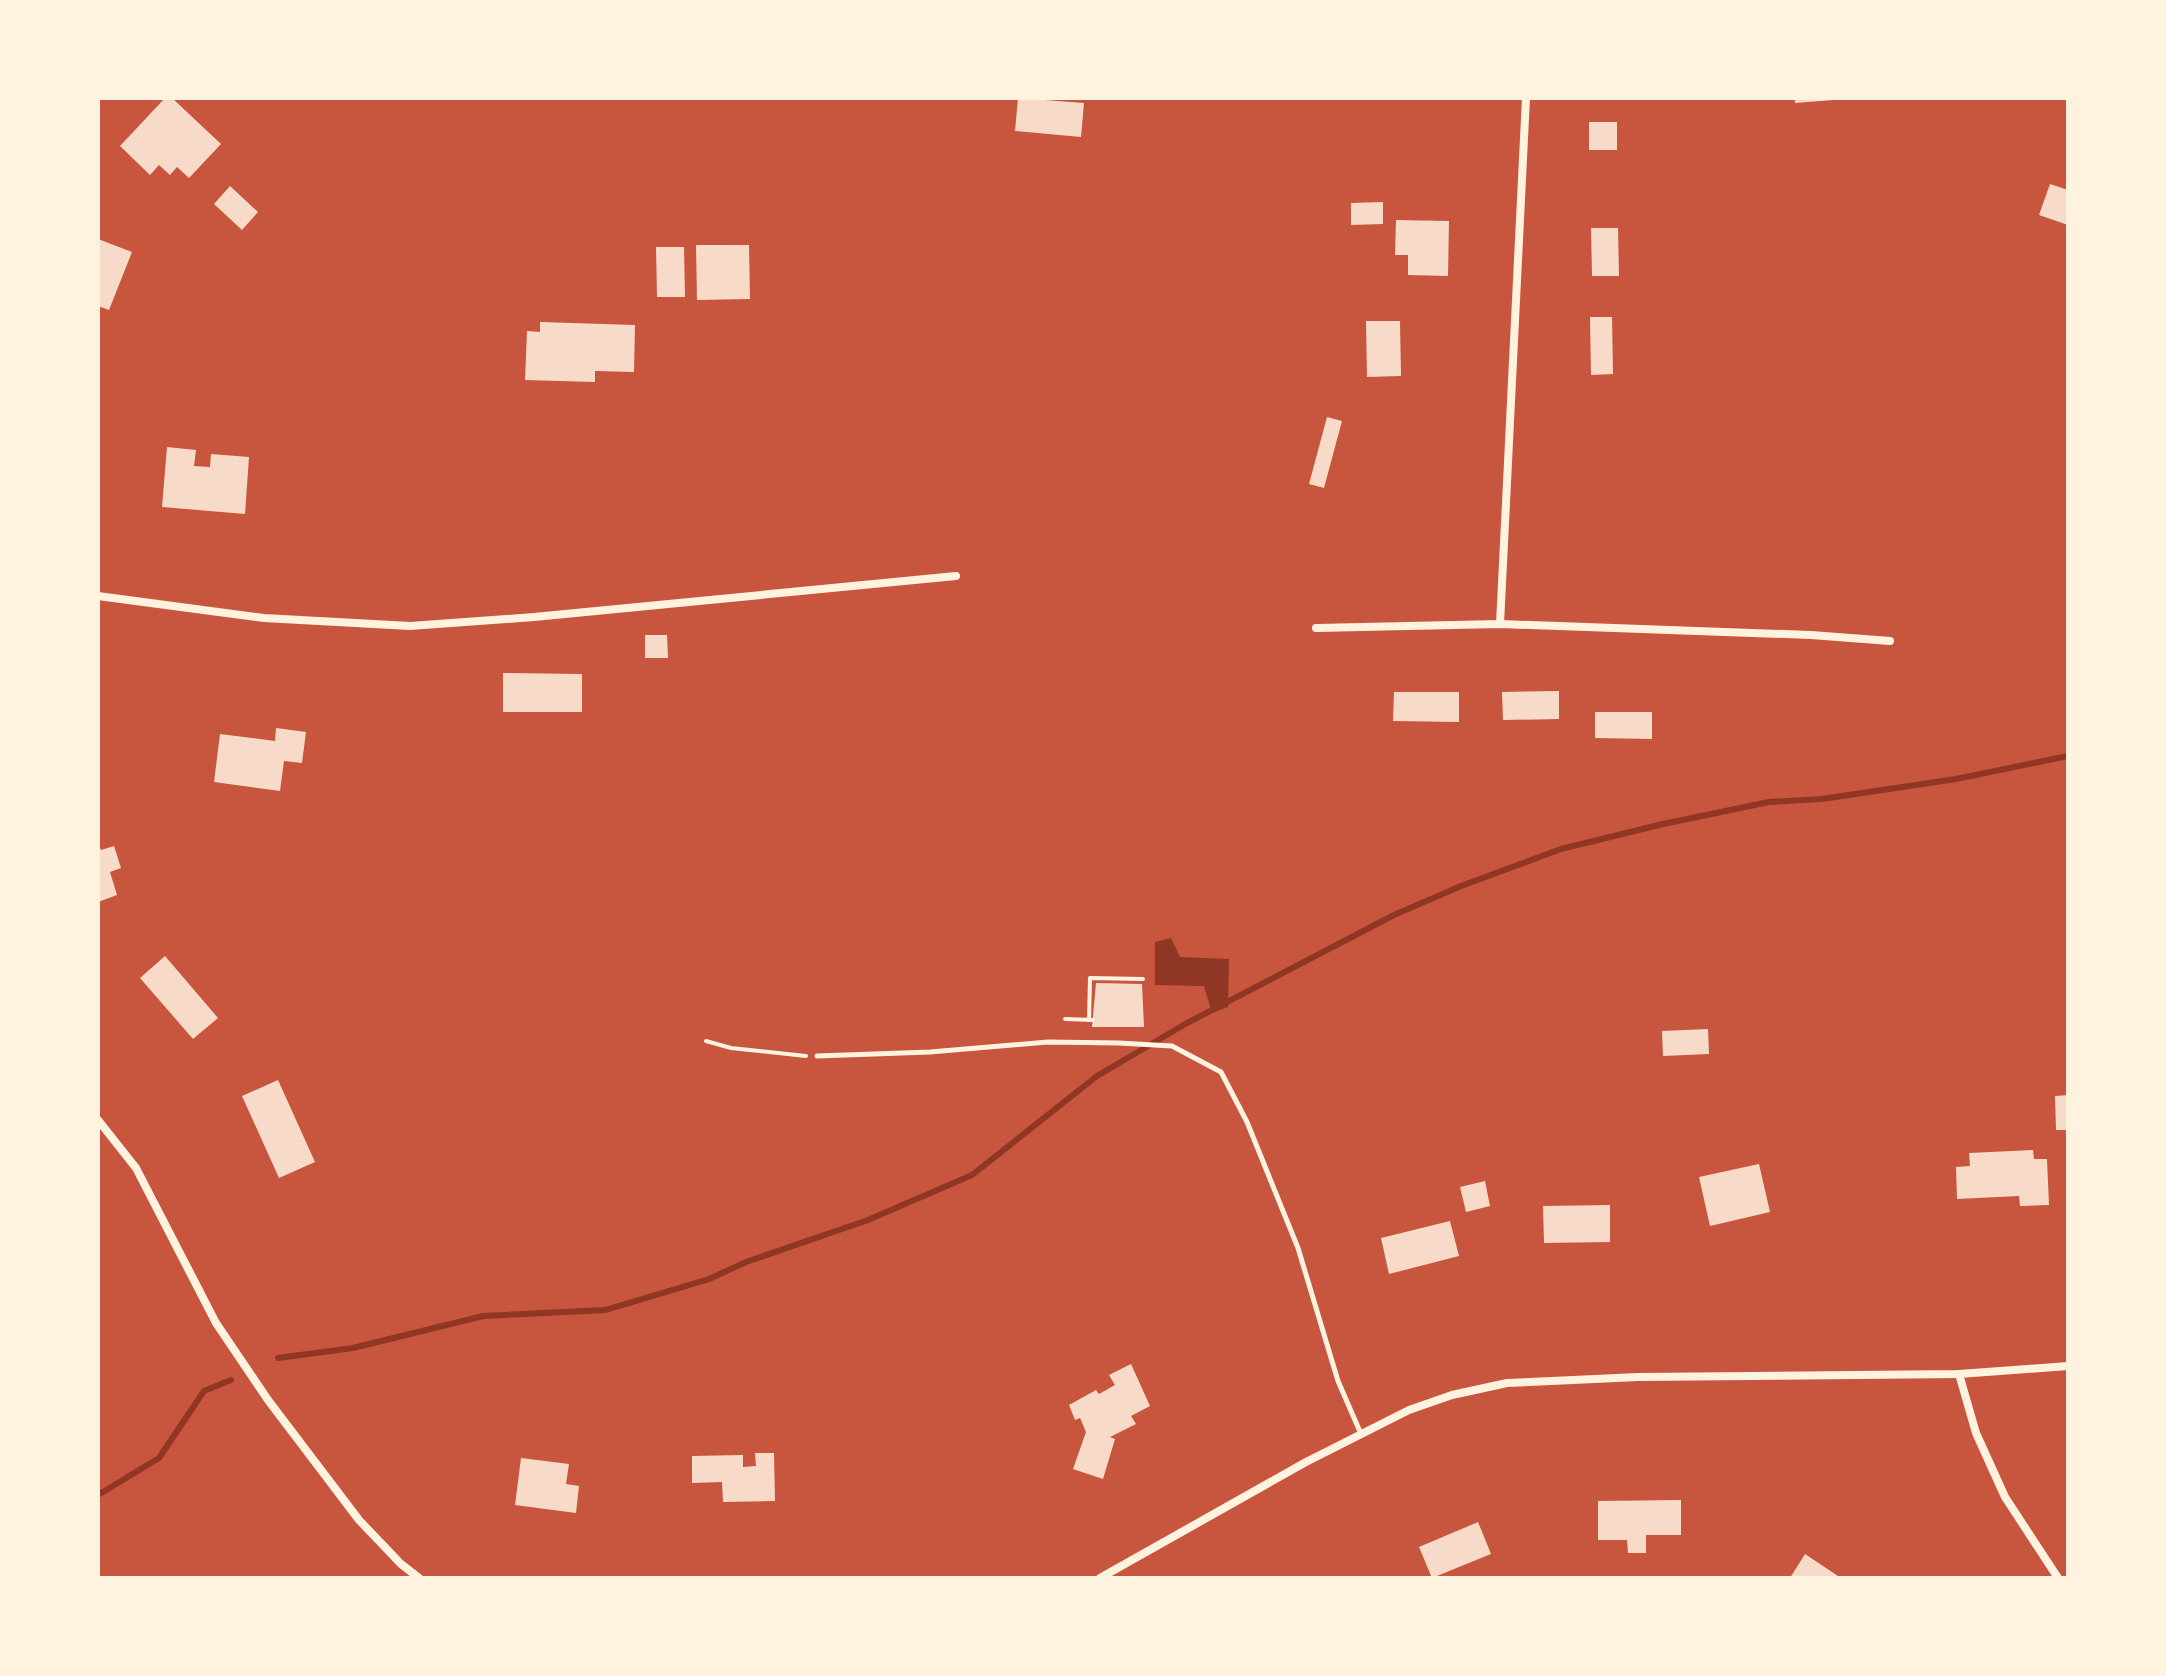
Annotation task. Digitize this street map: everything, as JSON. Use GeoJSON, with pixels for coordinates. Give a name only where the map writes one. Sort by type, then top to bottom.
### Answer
{"type":"FeatureCollection","features":[{"type":"Feature","properties":{"kind":"street"},"geometry":{"type":"LineString","coordinates":[[1500,624],[1526,98]]}},
{"type":"Feature","properties":{"kind":"street"},"geometry":{"type":"LineString","coordinates":[[98,596],[264,618],[410,626],[956,576]]}},
{"type":"Feature","properties":{"kind":"street"},"geometry":{"type":"LineString","coordinates":[[1316,628],[1500,624],[1811,635],[1890,641]]}},
{"type":"Feature","properties":{"kind":"street"},"geometry":{"type":"LineString","coordinates":[[98,1120],[136,1168],[216,1323],[259,1387],[352,1512],[401,1564],[419,1578]]}},
{"type":"Feature","properties":{"kind":"street"},"geometry":{"type":"LineString","coordinates":[[1100,1578],[1361,1434],[1409,1410],[1452,1395],[1507,1383],[1638,1377],[1959,1374],[2068,1366]]}},
{"type":"Feature","properties":{"kind":"street"},"geometry":{"type":"LineString","coordinates":[[1959,1374],[1976,1433],[2005,1497],[2058,1578]]}},
{"type":"Feature","properties":{"kind":"lane"},"geometry":{"type":"LineString","coordinates":[[817,1056],[930,1052],[1048,1042],[1119,1043],[1172,1046],[1221,1072],[1247,1122],[1293,1234],[1338,1381],[1361,1434]]}},
{"type":"Feature","properties":{"kind":"path"},"geometry":{"type":"LineString","coordinates":[[1065,1019],[1091,1020],[1090,978],[1143,979]]}},
{"type":"Feature","properties":{"kind":"path"},"geometry":{"type":"LineString","coordinates":[[706,1041],[754,1052],[817,1056]]}},
{"type":"Feature","properties":{"kind":"shaded area"},"geometry":{"type":"Polygon","coordinates":[[[1171,938],[1180,957],[1229,959],[1228,1007],[1212,1013],[1204,986],[1155,985],[1155,942],[1171,938]]]}},
{"type":"Feature","properties":{"kind":"building"},"geometry":{"type":"Polygon","coordinates":[[[165,98],[172,98],[221,144],[189,178],[177,167],[170,175],[159,165],[150,175],[120,146],[165,98]]]}},
{"type":"Feature","properties":{"kind":"building"},"geometry":{"type":"Polygon","coordinates":[[[1018,98],[1084,103],[1081,137],[1015,131],[1018,98]]]}},
{"type":"Feature","properties":{"kind":"building"},"geometry":{"type":"Polygon","coordinates":[[[1795,98],[1834,98],[1834,100],[1795,103],[1795,98]]]}},
{"type":"Feature","properties":{"kind":"building"},"geometry":{"type":"Polygon","coordinates":[[[1589,122],[1617,122],[1617,150],[1589,150],[1589,122]]]}},
{"type":"Feature","properties":{"kind":"building"},"geometry":{"type":"Polygon","coordinates":[[[2050,184],[2068,190],[2068,225],[2039,215],[2050,184]]]}},
{"type":"Feature","properties":{"kind":"building"},"geometry":{"type":"Polygon","coordinates":[[[230,186],[258,212],[242,230],[214,204],[230,186]]]}},
{"type":"Feature","properties":{"kind":"building"},"geometry":{"type":"Polygon","coordinates":[[[1383,202],[1383,224],[1351,225],[1351,203],[1383,202]]]}},
{"type":"Feature","properties":{"kind":"building"},"geometry":{"type":"Polygon","coordinates":[[[1396,220],[1449,221],[1448,276],[1408,275],[1408,255],[1395,255],[1396,220]]]}},
{"type":"Feature","properties":{"kind":"building"},"geometry":{"type":"Polygon","coordinates":[[[1591,228],[1618,228],[1619,276],[1592,276],[1591,228]]]}},
{"type":"Feature","properties":{"kind":"building"},"geometry":{"type":"Polygon","coordinates":[[[98,239],[132,252],[109,310],[98,306],[98,239]]]}},
{"type":"Feature","properties":{"kind":"building"},"geometry":{"type":"Polygon","coordinates":[[[696,245],[749,245],[750,299],[697,300],[696,245]]]}},
{"type":"Feature","properties":{"kind":"building"},"geometry":{"type":"Polygon","coordinates":[[[656,247],[684,247],[685,297],[657,297],[656,247]]]}},
{"type":"Feature","properties":{"kind":"building"},"geometry":{"type":"Polygon","coordinates":[[[1590,317],[1612,317],[1613,374],[1591,375],[1590,317]]]}},
{"type":"Feature","properties":{"kind":"building"},"geometry":{"type":"Polygon","coordinates":[[[1366,321],[1400,321],[1401,376],[1367,377],[1366,321]]]}},
{"type":"Feature","properties":{"kind":"building"},"geometry":{"type":"Polygon","coordinates":[[[540,322],[635,325],[634,372],[595,371],[595,382],[525,380],[527,331],[540,332],[540,322]]]}},
{"type":"Feature","properties":{"kind":"building"},"geometry":{"type":"Polygon","coordinates":[[[1327,417],[1342,421],[1324,488],[1309,484],[1327,417]]]}},
{"type":"Feature","properties":{"kind":"building"},"geometry":{"type":"Polygon","coordinates":[[[167,447],[196,450],[194,466],[210,467],[211,454],[249,457],[245,514],[162,507],[167,447]]]}},
{"type":"Feature","properties":{"kind":"building"},"geometry":{"type":"Polygon","coordinates":[[[645,635],[667,635],[668,658],[645,658],[645,635]]]}},
{"type":"Feature","properties":{"kind":"building"},"geometry":{"type":"Polygon","coordinates":[[[503,673],[582,674],[582,712],[503,712],[503,673]]]}},
{"type":"Feature","properties":{"kind":"building"},"geometry":{"type":"Polygon","coordinates":[[[1559,691],[1559,719],[1503,720],[1502,692],[1559,691]]]}},
{"type":"Feature","properties":{"kind":"building"},"geometry":{"type":"Polygon","coordinates":[[[1394,692],[1459,692],[1459,722],[1393,721],[1394,692]]]}},
{"type":"Feature","properties":{"kind":"building"},"geometry":{"type":"Polygon","coordinates":[[[1595,712],[1652,712],[1652,739],[1595,738],[1595,712]]]}},
{"type":"Feature","properties":{"kind":"building"},"geometry":{"type":"Polygon","coordinates":[[[276,728],[306,732],[302,763],[284,761],[280,791],[214,782],[220,734],[275,741],[276,728]]]}},
{"type":"Feature","properties":{"kind":"building"},"geometry":{"type":"Polygon","coordinates":[[[98,844],[101,850],[114,846],[121,868],[110,872],[117,895],[98,902],[98,844]]]}},
{"type":"Feature","properties":{"kind":"building"},"geometry":{"type":"Polygon","coordinates":[[[165,956],[218,1018],[193,1039],[140,978],[165,956]]]}},
{"type":"Feature","properties":{"kind":"building"},"geometry":{"type":"Polygon","coordinates":[[[1096,983],[1142,984],[1144,1027],[1092,1027],[1096,983]]]}},
{"type":"Feature","properties":{"kind":"building"},"geometry":{"type":"Polygon","coordinates":[[[1708,1029],[1709,1054],[1663,1056],[1662,1031],[1708,1029]]]}},
{"type":"Feature","properties":{"kind":"building"},"geometry":{"type":"Polygon","coordinates":[[[278,1080],[315,1162],[279,1178],[242,1096],[278,1080]]]}},
{"type":"Feature","properties":{"kind":"building"},"geometry":{"type":"Polygon","coordinates":[[[2068,1095],[2068,1130],[2056,1130],[2055,1096],[2068,1095]]]}},
{"type":"Feature","properties":{"kind":"building"},"geometry":{"type":"Polygon","coordinates":[[[2033,1150],[2034,1159],[2047,1159],[2049,1205],[2020,1206],[2019,1196],[1957,1199],[1956,1167],[1970,1166],[1969,1153],[2033,1150]]]}},
{"type":"Feature","properties":{"kind":"building"},"geometry":{"type":"Polygon","coordinates":[[[1759,1164],[1770,1212],[1710,1226],[1699,1177],[1759,1164]]]}},
{"type":"Feature","properties":{"kind":"building"},"geometry":{"type":"Polygon","coordinates":[[[1485,1181],[1490,1206],[1466,1212],[1460,1187],[1485,1181]]]}},
{"type":"Feature","properties":{"kind":"building"},"geometry":{"type":"Polygon","coordinates":[[[1610,1205],[1610,1242],[1544,1243],[1543,1206],[1610,1205]]]}},
{"type":"Feature","properties":{"kind":"building"},"geometry":{"type":"Polygon","coordinates":[[[1450,1221],[1459,1256],[1389,1274],[1381,1238],[1450,1221]]]}},
{"type":"Feature","properties":{"kind":"building"},"geometry":{"type":"Polygon","coordinates":[[[1131,1364],[1150,1406],[1131,1416],[1136,1424],[1110,1437],[1115,1439],[1103,1479],[1073,1469],[1086,1432],[1080,1418],[1075,1420],[1069,1405],[1096,1390],[1099,1394],[1115,1385],[1109,1375],[1131,1364]]]}},
{"type":"Feature","properties":{"kind":"building"},"geometry":{"type":"Polygon","coordinates":[[[755,1453],[774,1453],[775,1501],[723,1502],[722,1482],[692,1483],[692,1456],[743,1455],[743,1467],[756,1466],[755,1453]]]}},
{"type":"Feature","properties":{"kind":"building"},"geometry":{"type":"Polygon","coordinates":[[[521,1458],[569,1464],[566,1484],[579,1486],[576,1513],[515,1505],[521,1458]]]}},
{"type":"Feature","properties":{"kind":"building"},"geometry":{"type":"Polygon","coordinates":[[[1681,1500],[1681,1535],[1646,1535],[1646,1553],[1628,1553],[1627,1540],[1598,1540],[1598,1501],[1681,1500]]]}},
{"type":"Feature","properties":{"kind":"building"},"geometry":{"type":"Polygon","coordinates":[[[1478,1522],[1491,1554],[1432,1578],[1419,1547],[1478,1522]]]}},
{"type":"Feature","properties":{"kind":"building"},"geometry":{"type":"Polygon","coordinates":[[[1805,1554],[1841,1578],[1790,1578],[1805,1554]]]}},
{"type":"Feature","properties":{"kind":"waterway"},"geometry":{"type":"LineString","coordinates":[[278,1358],[353,1348],[483,1316],[605,1310],[709,1279],[746,1262],[868,1220],[972,1175],[1097,1076],[1187,1023],[1394,915],[1561,849],[1769,802],[1822,799],[1956,779],[2068,756]]}},
{"type":"Feature","properties":{"kind":"waterway"},"geometry":{"type":"LineString","coordinates":[[98,1495],[159,1458],[204,1391],[231,1380]]}}]}
